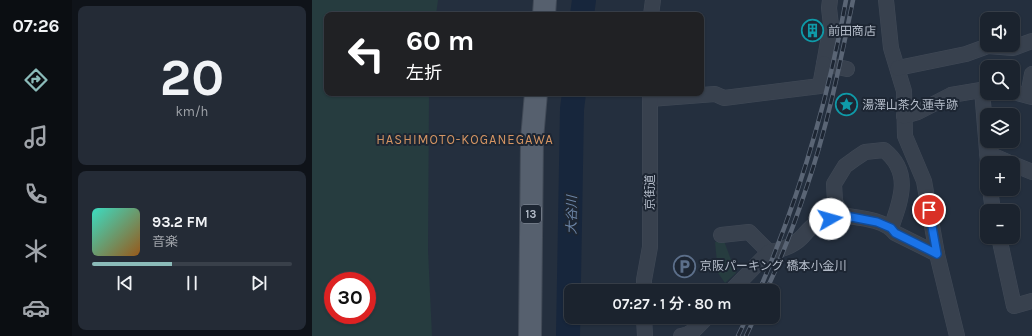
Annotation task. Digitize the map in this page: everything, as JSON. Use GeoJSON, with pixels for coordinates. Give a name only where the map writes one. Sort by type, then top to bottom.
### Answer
{"type":"FeatureCollection","features":[{"type":"Feature","properties":{"kind":"main road"},"geometry":{"type":"LineString","coordinates":[[544,12],[545,0]]}},
{"type":"Feature","properties":{"kind":"main road","name":"13"},"geometry":{"type":"LineString","coordinates":[[530,336],[532,139],[536,96]]}},
{"type":"Feature","properties":{"kind":"street"},"geometry":{"type":"LineString","coordinates":[[651,12],[653,0]]}},
{"type":"Feature","properties":{"kind":"street"},"geometry":{"type":"LineString","coordinates":[[704,94],[715,94],[724,98],[820,86],[831,25],[829,8],[830,0]]}},
{"type":"Feature","properties":{"kind":"street"},"geometry":{"type":"LineString","coordinates":[[886,0],[891,48],[904,91],[905,136],[924,181],[937,254],[957,336]]}},
{"type":"Feature","properties":{"kind":"street"},"geometry":{"type":"LineString","coordinates":[[898,68],[966,54],[988,46],[1013,48],[1032,41]]}},
{"type":"Feature","properties":{"kind":"street"},"geometry":{"type":"LineString","coordinates":[[824,64],[848,69]]}},
{"type":"Feature","properties":{"kind":"street"},"geometry":{"type":"LineString","coordinates":[[1020,94],[1030,96],[1032,74]]}},
{"type":"Feature","properties":{"kind":"street"},"geometry":{"type":"LineString","coordinates":[[904,116],[918,112],[951,95],[980,90]]}},
{"type":"Feature","properties":{"kind":"street","name":"京街道"},"geometry":{"type":"LineString","coordinates":[[644,284],[650,247],[650,96]]}},
{"type":"Feature","properties":{"kind":"street"},"geometry":{"type":"LineString","coordinates":[[985,100],[988,156]]}},
{"type":"Feature","properties":{"kind":"street"},"geometry":{"type":"LineString","coordinates":[[841,215],[835,201],[834,184],[846,166],[856,158],[865,152],[884,150],[892,157],[903,182],[901,201],[891,228]]}},
{"type":"Feature","properties":{"kind":"street"},"geometry":{"type":"LineString","coordinates":[[1020,167],[1032,172]]}},
{"type":"Feature","properties":{"kind":"street"},"geometry":{"type":"LineString","coordinates":[[738,284],[768,252],[776,251],[795,242],[802,237],[805,232],[817,224],[841,215],[877,222],[891,228],[895,233],[937,254]]}},
{"type":"Feature","properties":{"kind":"street"},"geometry":{"type":"LineString","coordinates":[[721,235],[749,232],[768,252]]}},
{"type":"Feature","properties":{"kind":"street"},"geometry":{"type":"LineString","coordinates":[[1001,244],[1014,306],[1032,301]]}},
{"type":"Feature","properties":{"kind":"street"},"geometry":{"type":"LineString","coordinates":[[644,324],[645,336]]}},
{"type":"Feature","properties":{"kind":"street"},"geometry":{"type":"LineString","coordinates":[[681,336],[684,336],[694,330],[700,324]]}},
{"type":"Feature","properties":{"kind":"green space"},"geometry":{"type":"Polygon","coordinates":[[[312,0],[438,0],[436,12],[324,12],[324,96],[429,96],[428,250],[432,336],[312,336],[312,0]]]}},
{"type":"Feature","properties":{"kind":"green space"},"geometry":{"type":"Polygon","coordinates":[[[724,241],[736,273],[725,283],[718,273],[715,242],[724,241]]]}},
{"type":"Feature","properties":{"kind":"waterway","name":"大谷川"},"geometry":{"type":"LineString","coordinates":[[582,12],[584,0]]}},
{"type":"Feature","properties":{"kind":"waterway","name":"大谷川"},"geometry":{"type":"LineString","coordinates":[[568,336],[572,109],[574,96]]}},
{"type":"Feature","properties":{"kind":"railway"},"geometry":{"type":"LineString","coordinates":[[762,284],[787,220],[811,148],[839,37],[846,0]]}},
{"type":"Feature","properties":{"kind":"railway"},"geometry":{"type":"LineString","coordinates":[[769,284],[792,229],[813,168],[832,96],[853,0]]}},
{"type":"Feature","properties":{"kind":"railway"},"geometry":{"type":"LineString","coordinates":[[738,336],[744,324]]}},
{"type":"Feature","properties":{"kind":"railway"},"geometry":{"type":"LineString","coordinates":[[746,336],[752,324]]}},
{"type":"Feature","properties":{"kind":"place","name":"前田商店"},"geometry":{"type":"Point","coordinates":[813,31]}},
{"type":"Feature","properties":{"kind":"place","name":"湯澤山茶久蓮寺跡"},"geometry":{"type":"Point","coordinates":[847,105]}},
{"type":"Feature","properties":{"kind":"place","name":"京阪パーキング 橋本小金川"},"geometry":{"type":"Point","coordinates":[684,266]}},
{"type":"Feature","properties":{"kind":"district","name":"HASHIMOTO-KOGANEGAWA"},"geometry":{"type":"Point","coordinates":[465,139]}},
{"type":"Feature","properties":{"kind":"route"},"geometry":{"type":"LineString","coordinates":[[830,219],[841,215],[877,222],[891,228],[895,233],[937,254],[929,210]]}}]}
